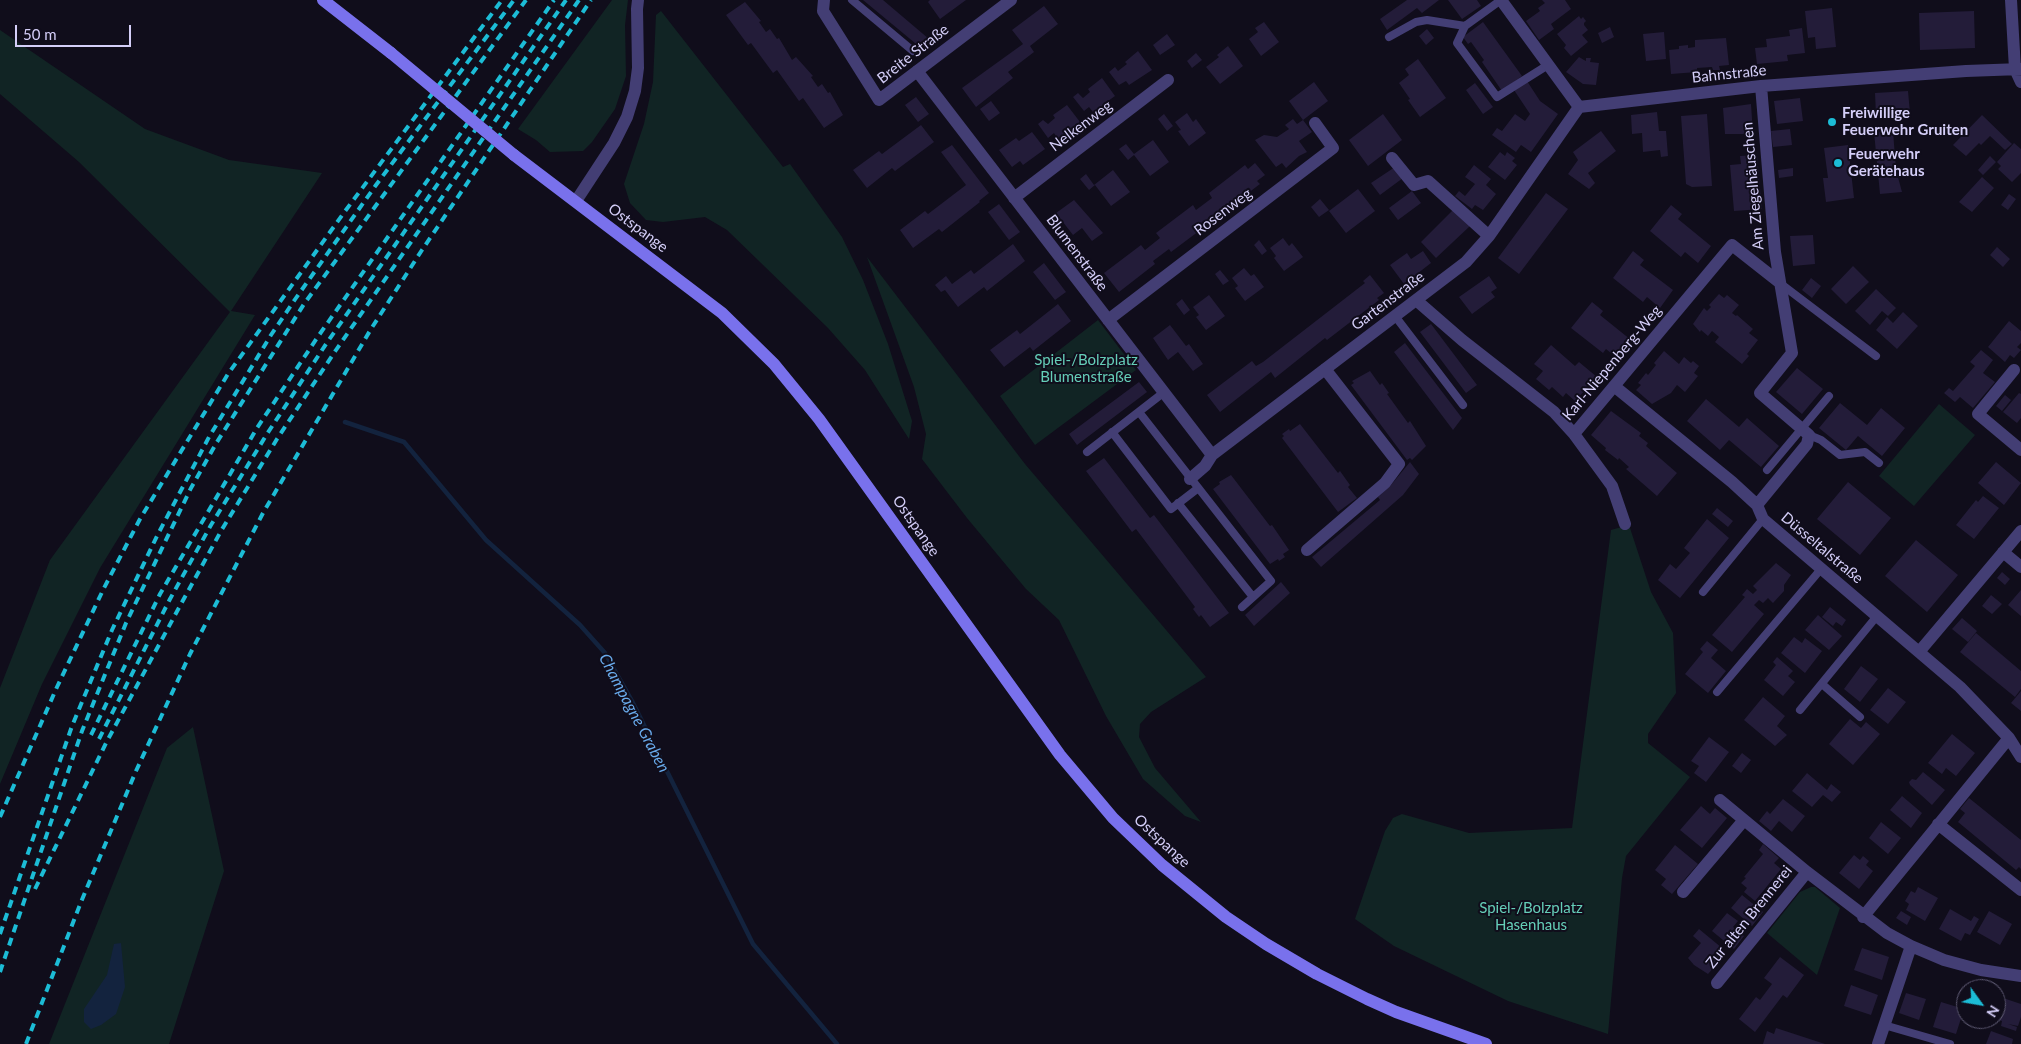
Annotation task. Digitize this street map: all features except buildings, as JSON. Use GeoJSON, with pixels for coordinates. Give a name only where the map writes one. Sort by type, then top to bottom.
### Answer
{"type":"FeatureCollection","features":[{"type":"Feature","properties":{"kind":"main road","name":"Ostspange"},"geometry":{"type":"LineString","coordinates":[[323,0],[391,53],[514,155],[722,313],[774,364],[819,419],[1060,755],[1114,818],[1162,865],[1226,917],[1266,944],[1317,974],[1389,1009],[1486,1044]]}},
{"type":"Feature","properties":{"kind":"street"},"geometry":{"type":"LineString","coordinates":[[576,201],[614,143],[627,117],[635,91],[638,68],[638,0]]}},
{"type":"Feature","properties":{"kind":"street","name":"Breite Straße"},"geometry":{"type":"LineString","coordinates":[[824,0],[823,11],[879,100],[1011,0]]}},
{"type":"Feature","properties":{"kind":"street"},"geometry":{"type":"LineString","coordinates":[[1501,0],[1579,107]]}},
{"type":"Feature","properties":{"kind":"street"},"geometry":{"type":"LineString","coordinates":[[2011,0],[2021,82]]}},
{"type":"Feature","properties":{"kind":"street","name":"Bahnstraße"},"geometry":{"type":"LineString","coordinates":[[1579,107],[1760,86],[2018,69]]}},
{"type":"Feature","properties":{"kind":"street","name":"Blumenstraße"},"geometry":{"type":"LineString","coordinates":[[916,71],[1212,455]]}},
{"type":"Feature","properties":{"kind":"street","name":"Nelkenweg"},"geometry":{"type":"LineString","coordinates":[[1014,198],[1168,80]]}},
{"type":"Feature","properties":{"kind":"street","name":"Am Ziegelhäuschen"},"geometry":{"type":"LineString","coordinates":[[1760,86],[1779,282],[1792,353],[1760,393],[1805,432]]}},
{"type":"Feature","properties":{"kind":"street","name":"Gartenstraße"},"geometry":{"type":"LineString","coordinates":[[1194,484],[1212,455],[1466,262],[1489,236],[1579,107]]}},
{"type":"Feature","properties":{"kind":"street","name":"Rosenweg"},"geometry":{"type":"LineString","coordinates":[[1108,320],[1333,148],[1315,122]]}},
{"type":"Feature","properties":{"kind":"street"},"geometry":{"type":"LineString","coordinates":[[1392,158],[1414,185],[1428,181],[1489,236]]}},
{"type":"Feature","properties":{"kind":"street","name":"Karl-Niepenberg-Weg"},"geometry":{"type":"LineString","coordinates":[[1416,300],[1462,340],[1554,412],[1574,434],[1732,245],[1779,282]]}},
{"type":"Feature","properties":{"kind":"street"},"geometry":{"type":"LineString","coordinates":[[1307,550],[1385,483],[1398,464],[1326,369]]}},
{"type":"Feature","properties":{"kind":"street"},"geometry":{"type":"LineString","coordinates":[[2014,370],[1978,414],[2021,450]]}},
{"type":"Feature","properties":{"kind":"street"},"geometry":{"type":"LineString","coordinates":[[1614,386],[1757,505],[1807,444],[1805,432]]}},
{"type":"Feature","properties":{"kind":"street"},"geometry":{"type":"LineString","coordinates":[[1574,434],[1612,486],[1625,524]]}},
{"type":"Feature","properties":{"kind":"street","name":"Düsseltalstraße"},"geometry":{"type":"LineString","coordinates":[[1757,505],[1762,519],[1960,687],[2009,738],[2021,757]]}},
{"type":"Feature","properties":{"kind":"street"},"geometry":{"type":"LineString","coordinates":[[1919,652],[2021,531]]}},
{"type":"Feature","properties":{"kind":"street"},"geometry":{"type":"LineString","coordinates":[[2003,552],[2021,567]]}},
{"type":"Feature","properties":{"kind":"street"},"geometry":{"type":"LineString","coordinates":[[1863,916],[2009,738]]}},
{"type":"Feature","properties":{"kind":"street","name":"Zur alten Brennerei"},"geometry":{"type":"LineString","coordinates":[[1720,800],[1807,872],[1887,933],[1944,960],[1981,970],[2021,976]]}},
{"type":"Feature","properties":{"kind":"street"},"geometry":{"type":"LineString","coordinates":[[1683,892],[1744,820]]}},
{"type":"Feature","properties":{"kind":"street"},"geometry":{"type":"LineString","coordinates":[[1938,824],[2021,890]]}},
{"type":"Feature","properties":{"kind":"street","name":"Zur alten Brennerei"},"geometry":{"type":"LineString","coordinates":[[1717,983],[1807,872]]}},
{"type":"Feature","properties":{"kind":"street"},"geometry":{"type":"LineString","coordinates":[[1878,1044],[1911,946]]}},
{"type":"Feature","properties":{"kind":"lane"},"geometry":{"type":"LineString","coordinates":[[852,0],[912,51]]}},
{"type":"Feature","properties":{"kind":"lane"},"geometry":{"type":"LineString","coordinates":[[1501,0],[1465,26],[1457,43],[1498,97],[1548,65]]}},
{"type":"Feature","properties":{"kind":"lane"},"geometry":{"type":"LineString","coordinates":[[1389,37],[1416,22],[1427,20],[1465,26]]}},
{"type":"Feature","properties":{"kind":"lane"},"geometry":{"type":"LineString","coordinates":[[1779,282],[1876,356]]}},
{"type":"Feature","properties":{"kind":"lane"},"geometry":{"type":"LineString","coordinates":[[1395,316],[1463,405]]}},
{"type":"Feature","properties":{"kind":"lane"},"geometry":{"type":"LineString","coordinates":[[1087,452],[1163,393]]}},
{"type":"Feature","properties":{"kind":"lane"},"geometry":{"type":"LineString","coordinates":[[1766,470],[1805,432],[1829,396]]}},
{"type":"Feature","properties":{"kind":"lane"},"geometry":{"type":"LineString","coordinates":[[1138,412],[1271,580],[1242,606]]}},
{"type":"Feature","properties":{"kind":"lane","name":"Gartenstraße"},"geometry":{"type":"LineString","coordinates":[[1112,432],[1171,509],[1194,484]]}},
{"type":"Feature","properties":{"kind":"lane","name":"Am Ziegelhäuschen"},"geometry":{"type":"LineString","coordinates":[[1805,432],[1821,440],[1840,455],[1865,452],[1879,463]]}},
{"type":"Feature","properties":{"kind":"lane"},"geometry":{"type":"LineString","coordinates":[[1178,503],[1253,597]]}},
{"type":"Feature","properties":{"kind":"lane"},"geometry":{"type":"LineString","coordinates":[[1703,592],[1762,519]]}},
{"type":"Feature","properties":{"kind":"lane"},"geometry":{"type":"LineString","coordinates":[[1717,692],[1821,569]]}},
{"type":"Feature","properties":{"kind":"lane"},"geometry":{"type":"LineString","coordinates":[[1800,710],[1877,616]]}},
{"type":"Feature","properties":{"kind":"lane"},"geometry":{"type":"LineString","coordinates":[[1822,684],[1860,717]]}},
{"type":"Feature","properties":{"kind":"lane"},"geometry":{"type":"LineString","coordinates":[[1884,1025],[1950,1044]]}},
{"type":"Feature","properties":{"kind":"green space"},"geometry":{"type":"Polygon","coordinates":[[[612,0],[628,0],[625,25],[626,76],[615,109],[592,142],[583,151],[550,152],[536,140],[518,129],[612,0]]]}},
{"type":"Feature","properties":{"kind":"green space"},"geometry":{"type":"Polygon","coordinates":[[[661,11],[783,167],[790,164],[842,237],[863,280],[888,344],[912,421],[909,439],[865,370],[828,328],[727,230],[705,217],[663,222],[646,220],[630,203],[624,184],[644,124],[653,82],[656,15],[661,11]]]}},
{"type":"Feature","properties":{"kind":"green space"},"geometry":{"type":"Polygon","coordinates":[[[0,30],[145,129],[229,160],[322,173],[231,311],[255,315],[100,568],[42,684],[0,784],[0,688],[50,560],[230,312],[79,162],[0,94],[0,30]]]}},
{"type":"Feature","properties":{"kind":"green space"},"geometry":{"type":"Polygon","coordinates":[[[867,257],[1025,464],[1206,677],[1151,712],[1140,724],[1139,737],[1155,768],[1201,822],[1185,816],[1143,779],[1106,716],[1059,620],[1026,589],[967,518],[922,459],[926,434],[914,387],[867,257]]]}},
{"type":"Feature","properties":{"kind":"green space","name":"Spiel-/Bolzplatz Blumenstraße"},"geometry":{"type":"Polygon","coordinates":[[[1098,320],[1136,370],[1035,445],[1000,396],[1098,320]]]}},
{"type":"Feature","properties":{"kind":"green space"},"geometry":{"type":"Polygon","coordinates":[[[1939,404],[1975,435],[1914,506],[1879,476],[1939,404]]]}},
{"type":"Feature","properties":{"kind":"green space","name":"Spiel-/Bolzplatz Hasenhaus"},"geometry":{"type":"Polygon","coordinates":[[[1629,525],[1651,592],[1673,633],[1676,693],[1648,734],[1648,743],[1690,777],[1626,856],[1622,878],[1608,1034],[1508,1001],[1394,946],[1355,919],[1385,831],[1393,818],[1402,814],[1469,833],[1572,828],[1611,530],[1629,525]]]}},
{"type":"Feature","properties":{"kind":"green space"},"geometry":{"type":"Polygon","coordinates":[[[193,727],[224,871],[169,1044],[49,1044],[167,748],[193,727]]]}},
{"type":"Feature","properties":{"kind":"green space"},"geometry":{"type":"Polygon","coordinates":[[[1815,887],[1840,908],[1817,975],[1767,933],[1800,892],[1815,887]]]}},
{"type":"Feature","properties":{"kind":"water"},"geometry":{"type":"Polygon","coordinates":[[[121,943],[125,987],[116,1014],[101,1025],[91,1029],[84,1022],[84,1009],[107,975],[114,944],[121,943]]]}},
{"type":"Feature","properties":{"kind":"waterway","name":"Champagne Graben"},"geometry":{"type":"LineString","coordinates":[[345,422],[404,442],[486,540],[580,625],[605,653],[632,701],[753,944],[837,1044]]}},
{"type":"Feature","properties":{"kind":"railway"},"geometry":{"type":"LineString","coordinates":[[0,817],[57,687],[104,588],[140,519],[228,374],[343,214],[502,0]]}},
{"type":"Feature","properties":{"kind":"railway"},"geometry":{"type":"LineString","coordinates":[[0,934],[72,726],[112,630],[157,536],[209,437],[271,335],[296,298],[376,185],[514,0]]}},
{"type":"Feature","properties":{"kind":"railway"},"geometry":{"type":"LineString","coordinates":[[0,972],[82,731],[126,623],[191,488],[217,442],[304,304],[526,0]]}},
{"type":"Feature","properties":{"kind":"railway"},"geometry":{"type":"LineString","coordinates":[[91,735],[160,594],[257,428],[317,338],[554,0]]}},
{"type":"Feature","properties":{"kind":"railway"},"geometry":{"type":"LineString","coordinates":[[99,739],[170,599],[211,525],[267,434],[326,344],[566,0]]}},
{"type":"Feature","properties":{"kind":"railway"},"geometry":{"type":"LineString","coordinates":[[35,889],[106,743],[221,531],[277,439],[336,350],[579,0]]}},
{"type":"Feature","properties":{"kind":"railway"},"geometry":{"type":"LineString","coordinates":[[26,1044],[81,902],[136,771],[190,654],[263,513],[371,329],[422,250],[591,0]]}},
{"type":"Feature","properties":{"kind":"place","name":"Freiwillige Feuerwehr Gruiten"},"geometry":{"type":"Point","coordinates":[1832,122]}},
{"type":"Feature","properties":{"kind":"place","name":"Feuerwehr Gerätehaus"},"geometry":{"type":"Point","coordinates":[1838,163]}}]}
